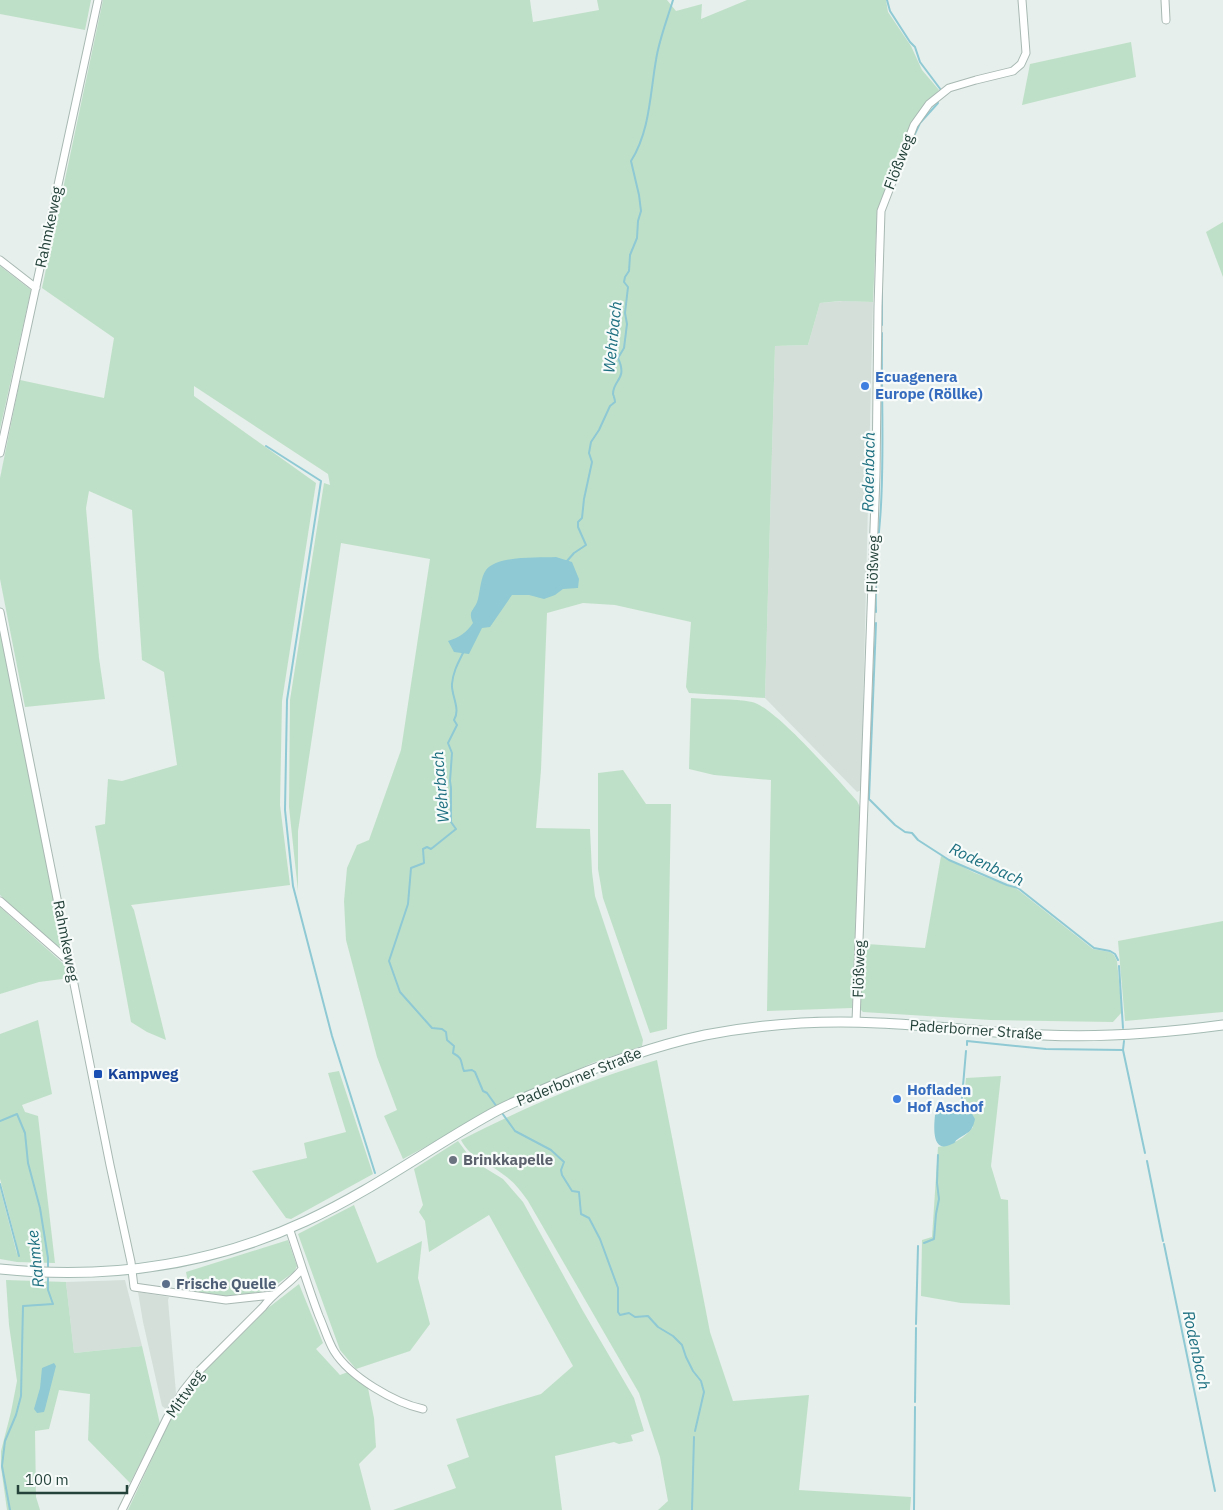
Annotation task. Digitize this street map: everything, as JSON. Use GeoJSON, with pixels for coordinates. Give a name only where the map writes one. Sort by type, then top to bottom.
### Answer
{"type":"FeatureCollection","features":[{"type":"Feature","properties":{"kind":"main road","name":"Paderborner Straße"},"geometry":{"type":"LineString","coordinates":[[0,1269],[92,1274],[132,1270],[206,1257],[243,1246],[321,1214],[503,1108],[602,1065],[668,1044],[706,1035],[762,1027],[856,1022],[1015,1034],[1084,1036],[1166,1032],[1223,1024]]}},
{"type":"Feature","properties":{"kind":"street","name":"Rahmkeweg"},"geometry":{"type":"LineString","coordinates":[[0,453],[98,0]]}},
{"type":"Feature","properties":{"kind":"street","name":"Flößweg"},"geometry":{"type":"LineString","coordinates":[[856,1022],[876,474],[881,211],[914,125],[929,104],[949,88],[1013,71],[1021,64],[1026,53],[1022,0]]}},
{"type":"Feature","properties":{"kind":"street"},"geometry":{"type":"LineString","coordinates":[[1165,0],[1166,20]]}},
{"type":"Feature","properties":{"kind":"street"},"geometry":{"type":"LineString","coordinates":[[0,260],[36,288]]}},
{"type":"Feature","properties":{"kind":"street","name":"Rahmkeweg"},"geometry":{"type":"LineString","coordinates":[[0,612],[132,1270]]}},
{"type":"Feature","properties":{"kind":"street"},"geometry":{"type":"LineString","coordinates":[[0,901],[64,957],[69,957]]}},
{"type":"Feature","properties":{"kind":"street"},"geometry":{"type":"LineString","coordinates":[[289,1228],[302,1270],[334,1351],[341,1360],[372,1386],[395,1400],[409,1406],[423,1408]]}},
{"type":"Feature","properties":{"kind":"street"},"geometry":{"type":"LineString","coordinates":[[132,1270],[134,1287],[226,1300],[272,1295]]}},
{"type":"Feature","properties":{"kind":"street","name":"Mittweg"},"geometry":{"type":"LineString","coordinates":[[122,1510],[167,1418],[183,1391],[272,1295],[302,1270]]}},
{"type":"Feature","properties":{"kind":"shaded area"},"geometry":{"type":"Polygon","coordinates":[[[843,301],[873,302],[861,790],[857,792],[765,698],[775,346],[808,345],[820,303],[843,301]]]}},
{"type":"Feature","properties":{"kind":"shaded area"},"geometry":{"type":"Polygon","coordinates":[[[125,1280],[142,1346],[74,1353],[66,1282],[125,1280]]]}},
{"type":"Feature","properties":{"kind":"shaded area"},"geometry":{"type":"Polygon","coordinates":[[[138,1292],[169,1297],[176,1393],[168,1411],[162,1406],[138,1292]]]}},
{"type":"Feature","properties":{"kind":"green space"},"geometry":{"type":"Polygon","coordinates":[[[0,0],[91,0],[85,30],[0,14],[0,0]]]}},
{"type":"Feature","properties":{"kind":"green space"},"geometry":{"type":"Polygon","coordinates":[[[103,0],[530,0],[533,22],[599,10],[597,0],[667,0],[676,11],[702,4],[701,19],[747,0],[886,0],[888,12],[911,46],[922,70],[939,90],[911,124],[877,210],[873,302],[840,301],[820,303],[808,345],[775,346],[765,698],[689,693],[686,687],[691,622],[615,605],[583,603],[547,613],[541,770],[536,828],[590,829],[595,896],[643,1040],[642,1046],[592,1063],[513,1099],[403,1159],[384,1116],[397,1110],[377,1057],[346,940],[344,901],[347,868],[357,845],[369,840],[401,750],[430,559],[341,543],[298,831],[298,891],[289,807],[290,700],[324,483],[330,485],[328,474],[194,386],[194,396],[316,483],[282,701],[280,805],[290,885],[131,905],[134,910],[166,1040],[147,1032],[131,1022],[95,826],[105,824],[108,779],[122,781],[177,765],[164,672],[142,660],[132,510],[89,491],[86,508],[99,658],[105,699],[25,707],[0,579],[0,478],[20,380],[104,398],[114,338],[42,288],[103,0]]]}},
{"type":"Feature","properties":{"kind":"green space"},"geometry":{"type":"Polygon","coordinates":[[[1131,42],[1136,77],[1022,105],[1030,64],[1131,42]]]}},
{"type":"Feature","properties":{"kind":"green space"},"geometry":{"type":"Polygon","coordinates":[[[1223,222],[1223,277],[1206,232],[1223,222]]]}},
{"type":"Feature","properties":{"kind":"green space"},"geometry":{"type":"Polygon","coordinates":[[[0,266],[31,290],[0,429],[0,266]]]}},
{"type":"Feature","properties":{"kind":"green space"},"geometry":{"type":"Polygon","coordinates":[[[0,631],[64,948],[59,950],[0,895],[0,631]]]}},
{"type":"Feature","properties":{"kind":"green space"},"geometry":{"type":"Polygon","coordinates":[[[691,698],[745,701],[762,707],[790,730],[857,801],[860,807],[852,1008],[767,1011],[771,780],[714,775],[689,769],[691,698]]]}},
{"type":"Feature","properties":{"kind":"green space"},"geometry":{"type":"Polygon","coordinates":[[[623,770],[646,804],[671,804],[667,1029],[650,1033],[603,898],[598,869],[598,773],[623,770]]]}},
{"type":"Feature","properties":{"kind":"green space"},"geometry":{"type":"Polygon","coordinates":[[[941,856],[975,873],[1017,889],[1093,949],[1110,952],[1114,955],[1117,961],[1122,1012],[1113,1022],[990,1020],[863,1012],[860,1009],[862,947],[867,944],[925,948],[941,856]]]}},
{"type":"Feature","properties":{"kind":"green space"},"geometry":{"type":"Polygon","coordinates":[[[0,907],[66,966],[70,978],[39,982],[0,994],[0,907]]]}},
{"type":"Feature","properties":{"kind":"green space"},"geometry":{"type":"Polygon","coordinates":[[[1223,921],[1223,1012],[1125,1021],[1118,941],[1223,921]]]}},
{"type":"Feature","properties":{"kind":"green space"},"geometry":{"type":"Polygon","coordinates":[[[38,1020],[52,1094],[22,1105],[25,1112],[38,1116],[55,1263],[17,1262],[0,1259],[0,1188],[17,1254],[16,1241],[0,1179],[0,1034],[38,1020]]]}},
{"type":"Feature","properties":{"kind":"green space"},"geometry":{"type":"Polygon","coordinates":[[[657,1060],[710,1332],[733,1401],[809,1395],[799,1490],[911,1497],[910,1510],[658,1510],[668,1501],[660,1457],[639,1393],[528,1201],[511,1181],[470,1152],[461,1140],[557,1095],[657,1060]]]}},
{"type":"Feature","properties":{"kind":"green space"},"geometry":{"type":"Polygon","coordinates":[[[339,1071],[373,1174],[291,1219],[286,1218],[252,1171],[307,1158],[304,1143],[346,1132],[328,1073],[339,1071]]]}},
{"type":"Feature","properties":{"kind":"green space"},"geometry":{"type":"Polygon","coordinates":[[[1001,1076],[991,1166],[1001,1199],[1008,1200],[1010,1305],[961,1303],[921,1296],[922,1240],[932,1237],[938,1147],[958,1140],[973,1127],[968,1113],[962,1114],[966,1078],[1001,1076]]]}},
{"type":"Feature","properties":{"kind":"green space"},"geometry":{"type":"Polygon","coordinates":[[[458,1141],[472,1160],[503,1179],[523,1202],[583,1311],[634,1398],[644,1431],[631,1435],[633,1441],[619,1444],[614,1442],[555,1456],[562,1510],[393,1510],[456,1488],[447,1465],[469,1457],[456,1419],[541,1394],[573,1366],[489,1215],[429,1252],[425,1221],[419,1212],[423,1205],[414,1169],[458,1141]]]}},
{"type":"Feature","properties":{"kind":"green space"},"geometry":{"type":"Polygon","coordinates":[[[354,1205],[377,1263],[422,1241],[418,1278],[430,1324],[410,1351],[356,1369],[340,1350],[298,1234],[354,1205]]]}},
{"type":"Feature","properties":{"kind":"green space"},"geometry":{"type":"Polygon","coordinates":[[[288,1240],[297,1266],[294,1272],[269,1290],[227,1298],[190,1292],[186,1272],[288,1240]]]}},
{"type":"Feature","properties":{"kind":"green space"},"geometry":{"type":"Polygon","coordinates":[[[6,1280],[66,1282],[74,1353],[142,1346],[160,1424],[130,1483],[88,1440],[90,1394],[59,1390],[49,1429],[35,1431],[36,1497],[40,1510],[7,1510],[1,1467],[1,1451],[17,1381],[9,1325],[6,1280]]]}},
{"type":"Feature","properties":{"kind":"green space"},"geometry":{"type":"Polygon","coordinates":[[[299,1284],[323,1343],[316,1349],[340,1375],[348,1372],[368,1388],[374,1418],[376,1447],[359,1464],[371,1510],[128,1510],[172,1416],[196,1380],[268,1308],[299,1284]]]}},
{"type":"Feature","properties":{"kind":"water"},"geometry":{"type":"Polygon","coordinates":[[[556,557],[572,562],[579,579],[578,588],[563,589],[555,595],[544,599],[529,595],[512,595],[490,627],[482,628],[469,654],[454,652],[448,641],[462,634],[473,623],[471,613],[477,603],[486,570],[492,565],[509,560],[556,557]]]}},
{"type":"Feature","properties":{"kind":"water"},"geometry":{"type":"Polygon","coordinates":[[[938,1112],[972,1114],[975,1119],[974,1124],[971,1130],[956,1140],[955,1143],[940,1146],[937,1143],[934,1132],[935,1115],[938,1112]]]}},
{"type":"Feature","properties":{"kind":"water"},"geometry":{"type":"Polygon","coordinates":[[[54,1363],[56,1366],[44,1412],[37,1413],[34,1409],[40,1388],[42,1368],[54,1363]]]}},
{"type":"Feature","properties":{"kind":"waterway","name":"Wehrbach"},"geometry":{"type":"LineString","coordinates":[[567,561],[574,553],[586,545],[578,527],[578,522],[582,518],[592,462],[589,453],[591,442],[610,406],[615,402],[614,389],[621,375],[621,365],[618,358],[624,348],[627,324],[625,313],[628,287],[624,282],[629,271],[630,255],[637,238],[638,221],[641,211],[631,161],[646,125],[657,52],[673,0]]}},
{"type":"Feature","properties":{"kind":"waterway","name":"Rodenbach"},"geometry":{"type":"LineString","coordinates":[[887,0],[890,11],[915,47],[920,62],[941,90]]}},
{"type":"Feature","properties":{"kind":"waterway","name":"Rodenbach"},"geometry":{"type":"LineString","coordinates":[[913,138],[920,123],[938,103]]}},
{"type":"Feature","properties":{"kind":"waterway","name":"Rodenbach"},"geometry":{"type":"LineString","coordinates":[[882,285],[882,325]]}},
{"type":"Feature","properties":{"kind":"waterway","name":"Rodenbach"},"geometry":{"type":"LineString","coordinates":[[876,612],[876,566],[882,474],[882,333]]}},
{"type":"Feature","properties":{"kind":"waterway"},"geometry":{"type":"LineString","coordinates":[[266,446],[321,481],[287,700],[285,810],[293,886],[332,1036],[375,1173]]}},
{"type":"Feature","properties":{"kind":"waterway","name":"Rodenbach"},"geometry":{"type":"LineString","coordinates":[[876,623],[869,799],[895,825],[905,832],[912,833],[918,840],[949,860],[1018,888],[1094,948],[1110,951],[1115,954],[1118,960]]}},
{"type":"Feature","properties":{"kind":"waterway","name":"Wehrbach"},"geometry":{"type":"LineString","coordinates":[[463,653],[456,668],[452,688],[457,711],[454,720],[457,725],[448,743],[452,753],[450,781],[451,822],[456,829],[431,849],[427,847],[423,849],[424,863],[411,868],[408,904],[389,961],[400,992],[432,1028],[442,1029],[446,1032],[447,1040],[454,1046],[453,1053],[460,1059],[464,1071],[472,1070],[475,1072],[483,1091],[487,1093],[497,1107]]}},
{"type":"Feature","properties":{"kind":"waterway","name":"Rodenbach"},"geometry":{"type":"LineString","coordinates":[[1119,966],[1123,1028]]}},
{"type":"Feature","properties":{"kind":"waterway","name":"Rodenbach"},"geometry":{"type":"LineString","coordinates":[[967,1045],[967,1041],[1046,1049],[1123,1050]]}},
{"type":"Feature","properties":{"kind":"waterway","name":"Rodenbach"},"geometry":{"type":"LineString","coordinates":[[1124,1041],[1123,1050],[1145,1153]]}},
{"type":"Feature","properties":{"kind":"waterway","name":"Rodenbach"},"geometry":{"type":"LineString","coordinates":[[961,1109],[966,1051]]}},
{"type":"Feature","properties":{"kind":"waterway","name":"Wehrbach"},"geometry":{"type":"LineString","coordinates":[[502,1113],[515,1131],[551,1150],[564,1162],[561,1170],[562,1175],[572,1191],[579,1192],[581,1214],[589,1218],[600,1239],[618,1288],[618,1312],[620,1315],[629,1313],[635,1317],[648,1316],[658,1327],[673,1336],[682,1345],[693,1371],[701,1381],[704,1392],[695,1431]]}},
{"type":"Feature","properties":{"kind":"waterway","name":"Rahmke"},"geometry":{"type":"LineString","coordinates":[[0,1121],[17,1114],[25,1133],[28,1163],[40,1208],[48,1268]]}},
{"type":"Feature","properties":{"kind":"waterway","name":"Rodenbach"},"geometry":{"type":"LineString","coordinates":[[924,1243],[934,1239],[939,1199],[937,1183],[938,1155]]}},
{"type":"Feature","properties":{"kind":"waterway","name":"Rodenbach"},"geometry":{"type":"LineString","coordinates":[[1147,1161],[1163,1241]]}},
{"type":"Feature","properties":{"kind":"waterway","name":"Rahmke"},"geometry":{"type":"LineString","coordinates":[[0,1184],[19,1256]]}},
{"type":"Feature","properties":{"kind":"waterway","name":"Rodenbach"},"geometry":{"type":"LineString","coordinates":[[1164,1244],[1215,1491]]}},
{"type":"Feature","properties":{"kind":"waterway","name":"Rodenbach"},"geometry":{"type":"LineString","coordinates":[[916,1324],[918,1246]]}},
{"type":"Feature","properties":{"kind":"waterway","name":"Rahmke"},"geometry":{"type":"LineString","coordinates":[[10,1510],[2,1466],[5,1441],[16,1415],[21,1396],[23,1306],[53,1304],[48,1290],[48,1276]]}},
{"type":"Feature","properties":{"kind":"waterway","name":"Rodenbach"},"geometry":{"type":"LineString","coordinates":[[915,1402],[916,1328]]}},
{"type":"Feature","properties":{"kind":"waterway","name":"Rodenbach"},"geometry":{"type":"LineString","coordinates":[[914,1510],[915,1407]]}},
{"type":"Feature","properties":{"kind":"waterway","name":"Wehrbach"},"geometry":{"type":"LineString","coordinates":[[692,1510],[694,1437]]}},
{"type":"Feature","properties":{"kind":"place","name":"Ecuagenera Europe (Röllke)"},"geometry":{"type":"Point","coordinates":[865,386]}},
{"type":"Feature","properties":{"kind":"place","name":"Kampweg"},"geometry":{"type":"Point","coordinates":[98,1074]}},
{"type":"Feature","properties":{"kind":"place","name":"Hofladen Hof Aschof"},"geometry":{"type":"Point","coordinates":[897,1099]}},
{"type":"Feature","properties":{"kind":"place","name":"Brinkkapelle"},"geometry":{"type":"Point","coordinates":[453,1160]}},
{"type":"Feature","properties":{"kind":"place","name":"Frische Quelle"},"geometry":{"type":"Point","coordinates":[166,1284]}}]}
